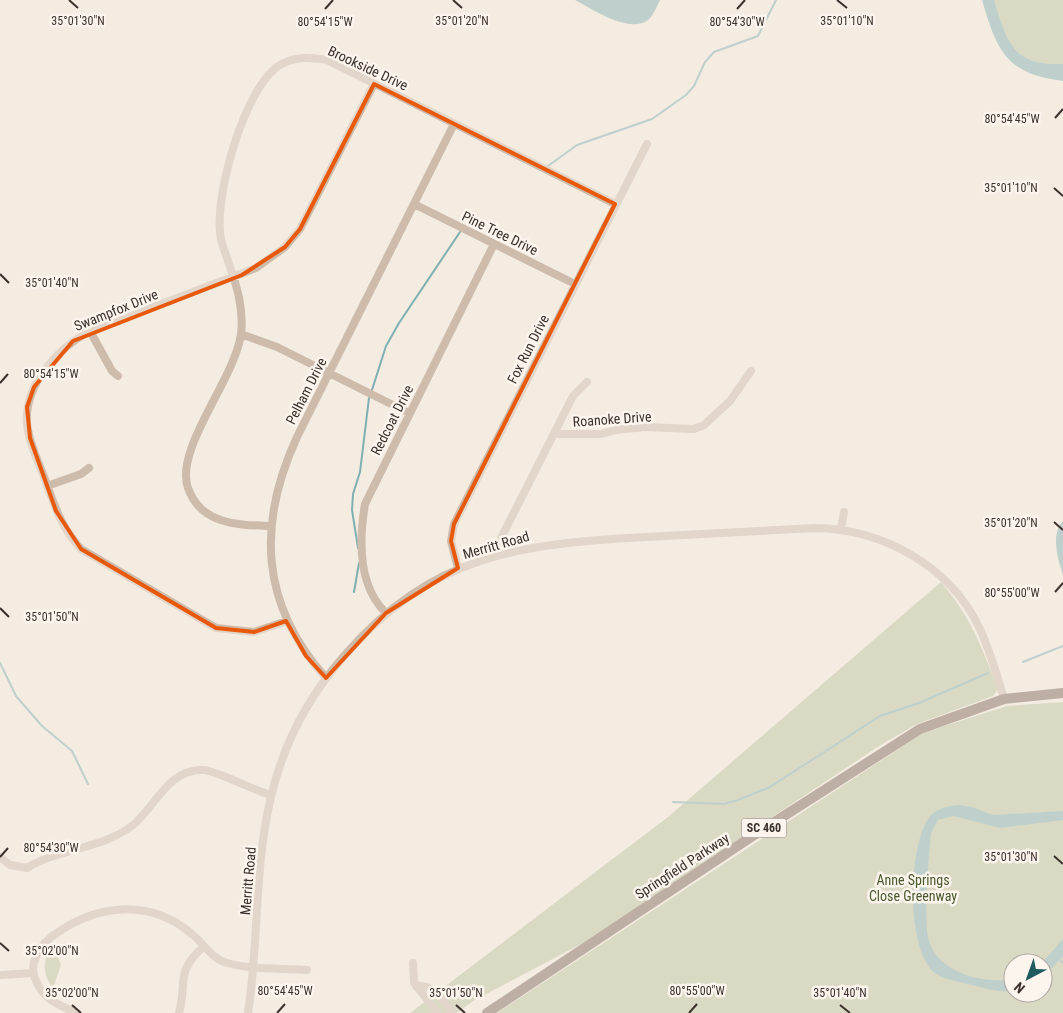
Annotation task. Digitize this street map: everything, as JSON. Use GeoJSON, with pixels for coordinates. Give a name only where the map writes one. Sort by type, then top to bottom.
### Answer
{"type":"FeatureCollection","features":[{"type":"Feature","properties":{"kind":"main road","name":"Springfield Parkway"},"geometry":{"type":"LineString","coordinates":[[487,1013],[889,747],[920,729],[1004,699],[1063,693]]}},
{"type":"Feature","properties":{"kind":"street","name":"Brookside Drive"},"geometry":{"type":"LineString","coordinates":[[271,526],[236,524],[215,519],[198,506],[188,488],[186,477],[188,458],[231,367],[241,334],[241,310],[234,278],[221,240],[219,222],[233,146],[265,78],[278,66],[289,60],[310,57],[327,60],[615,204]]}},
{"type":"Feature","properties":{"kind":"street","name":"Swampfox Drive"},"geometry":{"type":"LineString","coordinates":[[287,621],[254,632],[216,628],[81,549],[61,524],[30,438],[28,407],[34,387],[61,351],[73,341],[90,331],[234,278],[268,261],[285,247],[300,229],[374,84]]}},
{"type":"Feature","properties":{"kind":"street","name":"Pelham Drive"},"geometry":{"type":"LineString","coordinates":[[326,678],[306,656],[287,621],[273,574],[271,526],[283,467],[454,124]]}},
{"type":"Feature","properties":{"kind":"street","name":"Fox Run Drive"},"geometry":{"type":"LineString","coordinates":[[458,568],[450,540],[454,524],[647,144]]}},
{"type":"Feature","properties":{"kind":"street","name":"Pine Tree Drive"},"geometry":{"type":"LineString","coordinates":[[414,204],[575,284]]}},
{"type":"Feature","properties":{"kind":"street","name":"Redcoat Drive"},"geometry":{"type":"LineString","coordinates":[[386,614],[378,603],[367,579],[361,548],[361,528],[370,492],[494,244]]}},
{"type":"Feature","properties":{"kind":"street"},"geometry":{"type":"LineString","coordinates":[[90,331],[112,371],[118,376]]}},
{"type":"Feature","properties":{"kind":"street"},"geometry":{"type":"LineString","coordinates":[[241,334],[271,345],[409,413]]}},
{"type":"Feature","properties":{"kind":"street","name":"Roanoke Drive"},"geometry":{"type":"LineString","coordinates":[[497,555],[499,542],[554,434],[601,434],[616,430],[645,427],[694,429],[704,425],[730,401],[751,371]]}},
{"type":"Feature","properties":{"kind":"street"},"geometry":{"type":"LineString","coordinates":[[554,434],[573,396],[587,382]]}},
{"type":"Feature","properties":{"kind":"street"},"geometry":{"type":"LineString","coordinates":[[47,486],[81,474],[89,468]]}},
{"type":"Feature","properties":{"kind":"street"},"geometry":{"type":"LineString","coordinates":[[841,529],[844,512]]}},
{"type":"Feature","properties":{"kind":"street","name":"Merritt Road"},"geometry":{"type":"LineString","coordinates":[[248,1013],[266,820],[271,795],[291,738],[326,678],[353,645],[386,614],[410,595],[458,568],[497,555],[536,546],[572,541],[815,528],[841,529],[864,534],[896,546],[930,567],[945,580],[967,606],[979,628],[1004,699]]}},
{"type":"Feature","properties":{"kind":"street"},"geometry":{"type":"LineString","coordinates":[[0,857],[10,865],[27,868],[45,858],[116,835],[141,818],[174,779],[203,770],[271,795]]}},
{"type":"Feature","properties":{"kind":"street"},"geometry":{"type":"LineString","coordinates":[[77,1013],[54,1003],[44,995],[33,973],[38,952],[50,938],[89,915],[104,910],[146,911],[167,918],[194,935],[213,956],[225,963],[253,967],[307,970]]}},
{"type":"Feature","properties":{"kind":"street"},"geometry":{"type":"LineString","coordinates":[[178,1013],[182,975],[186,965],[204,946]]}},
{"type":"Feature","properties":{"kind":"street"},"geometry":{"type":"LineString","coordinates":[[413,963],[412,976],[416,986],[438,1013]]}},
{"type":"Feature","properties":{"kind":"street"},"geometry":{"type":"LineString","coordinates":[[0,975],[33,973]]}},
{"type":"Feature","properties":{"kind":"street"},"geometry":{"type":"LineString","coordinates":[[416,986],[420,985],[435,991],[452,1013]]}},
{"type":"Feature","properties":{"kind":"highlighted area"},"geometry":{"type":"Polygon","coordinates":[[[374,84],[615,204],[454,524],[451,541],[458,568],[386,613],[326,678],[306,656],[286,621],[254,632],[216,628],[81,549],[56,511],[30,438],[27,407],[34,387],[73,341],[242,275],[285,247],[300,229],[374,84]]]}},
{"type":"Feature","properties":{"kind":"green space"},"geometry":{"type":"Polygon","coordinates":[[[988,0],[1063,0],[1063,72],[1046,72],[1012,55],[988,0]]]}},
{"type":"Feature","properties":{"kind":"green space"},"geometry":{"type":"Polygon","coordinates":[[[941,582],[961,608],[981,646],[998,689],[993,696],[917,724],[879,746],[583,943],[473,1001],[457,1013],[410,1013],[668,817],[941,582]]]}},
{"type":"Feature","properties":{"kind":"green space","name":"Anne Springs Close Greenway"},"geometry":{"type":"Polygon","coordinates":[[[1063,702],[1063,1013],[497,1013],[923,733],[1007,706],[1063,702]]]}},
{"type":"Feature","properties":{"kind":"green space"},"geometry":{"type":"Polygon","coordinates":[[[53,945],[61,965],[53,988],[45,972],[45,961],[53,945]]]}},
{"type":"Feature","properties":{"kind":"water"},"geometry":{"type":"Polygon","coordinates":[[[575,0],[660,0],[648,20],[640,24],[631,24],[611,19],[575,0]]]}},
{"type":"Feature","properties":{"kind":"water"},"geometry":{"type":"Polygon","coordinates":[[[982,0],[994,0],[1008,40],[1023,56],[1046,64],[1063,64],[1063,81],[1028,73],[1016,66],[1007,57],[993,33],[982,0]]]}},
{"type":"Feature","properties":{"kind":"water"},"geometry":{"type":"Polygon","coordinates":[[[1063,521],[1063,575],[1057,555],[1056,540],[1059,527],[1063,521]]]}},
{"type":"Feature","properties":{"kind":"water"},"geometry":{"type":"Polygon","coordinates":[[[958,805],[972,807],[993,815],[1063,811],[1063,820],[1000,828],[954,816],[938,820],[931,833],[926,907],[926,922],[930,944],[944,963],[954,970],[977,978],[1003,980],[1003,991],[953,980],[935,973],[925,961],[918,943],[914,921],[913,896],[917,849],[930,816],[939,809],[958,805]]]}},
{"type":"Feature","properties":{"kind":"water"},"geometry":{"type":"Polygon","coordinates":[[[1063,939],[1063,956],[1053,967],[1053,953],[1051,953],[1063,939]]]}},
{"type":"Feature","properties":{"kind":"waterway"},"geometry":{"type":"LineString","coordinates":[[548,166],[577,145],[652,119],[686,95],[694,86],[705,62],[714,52],[758,36],[776,0]]}},
{"type":"Feature","properties":{"kind":"waterway"},"geometry":{"type":"LineString","coordinates":[[372,390],[386,346],[399,323],[460,232]]}},
{"type":"Feature","properties":{"kind":"waterway"},"geometry":{"type":"LineString","coordinates":[[358,548],[352,510],[353,494],[360,472],[369,398]]}},
{"type":"Feature","properties":{"kind":"waterway"},"geometry":{"type":"LineString","coordinates":[[354,592],[359,563]]}},
{"type":"Feature","properties":{"kind":"waterway"},"geometry":{"type":"LineString","coordinates":[[1023,662],[1063,646]]}},
{"type":"Feature","properties":{"kind":"waterway"},"geometry":{"type":"LineString","coordinates":[[0,663],[16,696],[42,726],[72,751],[88,784]]}},
{"type":"Feature","properties":{"kind":"waterway"},"geometry":{"type":"LineString","coordinates":[[673,802],[724,804],[770,787],[880,716],[919,703],[988,673]]}},
{"type":"Feature","properties":{"kind":"waterway"},"geometry":{"type":"LineString","coordinates":[[1059,959],[1063,963]]}}]}
